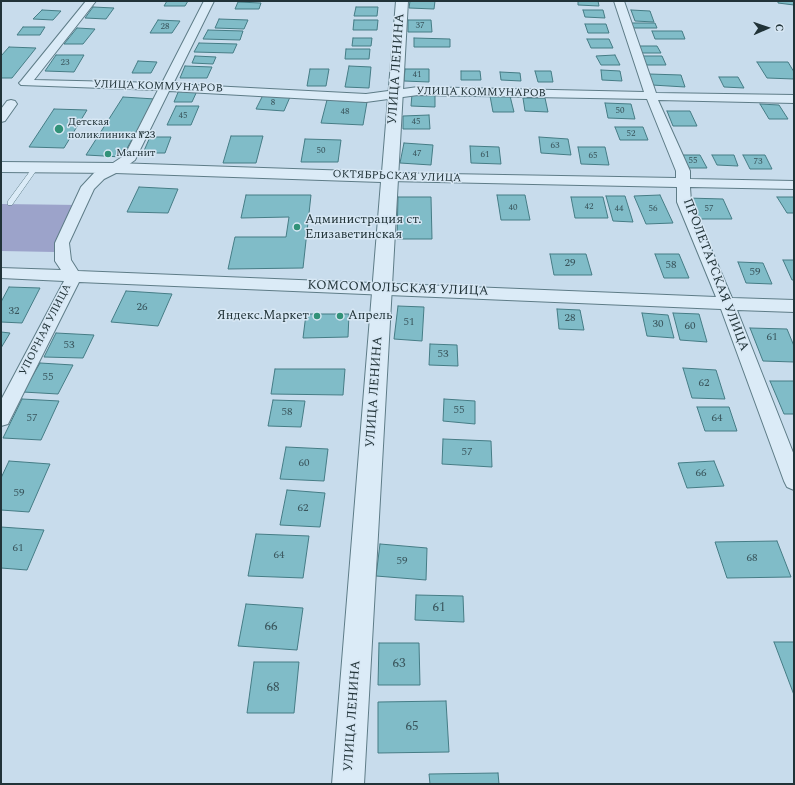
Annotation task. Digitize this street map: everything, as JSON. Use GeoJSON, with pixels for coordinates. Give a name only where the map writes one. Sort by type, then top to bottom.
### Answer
{"type":"FeatureCollection","features":[{"type":"Feature","properties":{"kind":"street","name":"УЛИЦА КОММУНАРОВ"},"geometry":{"type":"LineString","coordinates":[[91,1],[25,83],[165,87],[366,98],[418,91],[794,99]]}},
{"type":"Feature","properties":{"kind":"street","name":"УПОРНАЯ УЛИЦА"},"geometry":{"type":"LineString","coordinates":[[1,418],[74,276],[63,261],[62,243],[88,187],[99,176],[115,168],[130,157],[209,1]]}},
{"type":"Feature","properties":{"kind":"street","name":"УЛИЦА ЛЕНИНА"},"geometry":{"type":"LineString","coordinates":[[348,784],[402,1]]}},
{"type":"Feature","properties":{"kind":"street","name":"ПРОЛЕТАРСКАЯ УЛИЦА"},"geometry":{"type":"LineString","coordinates":[[619,1],[651,96],[683,171],[684,202],[727,304],[794,480]]}},
{"type":"Feature","properties":{"kind":"street"},"geometry":{"type":"LineString","coordinates":[[1,118],[12,104]]}},
{"type":"Feature","properties":{"kind":"street","name":"ОКТЯБРЬСКАЯ УЛИЦА"},"geometry":{"type":"LineString","coordinates":[[1,167],[115,168],[389,177],[794,185]]}},
{"type":"Feature","properties":{"kind":"street","name":"КОМСОМОЛЬСКАЯ УЛИЦА"},"geometry":{"type":"LineString","coordinates":[[1,273],[794,306]]}},
{"type":"Feature","properties":{"kind":"lane"},"geometry":{"type":"LineString","coordinates":[[10,203],[35,168]]}},
{"type":"Feature","properties":{"kind":"shaded area"},"geometry":{"type":"Polygon","coordinates":[[[1,204],[79,205],[55,252],[1,251],[1,204]]]}},
{"type":"Feature","properties":{"kind":"building"},"geometry":{"type":"Polygon","coordinates":[[[167,1],[188,1],[185,6],[164,6],[167,1]]]}},
{"type":"Feature","properties":{"kind":"building"},"geometry":{"type":"Polygon","coordinates":[[[410,1],[435,1],[434,9],[409,8],[410,1]]]}},
{"type":"Feature","properties":{"kind":"building"},"geometry":{"type":"Polygon","coordinates":[[[578,1],[598,1],[599,6],[578,5],[578,1]]]}},
{"type":"Feature","properties":{"kind":"building"},"geometry":{"type":"Polygon","coordinates":[[[778,1],[794,1],[794,5],[778,3],[778,1]]]}},
{"type":"Feature","properties":{"kind":"building"},"geometry":{"type":"Polygon","coordinates":[[[238,2],[261,3],[259,9],[235,9],[238,2]]]}},
{"type":"Feature","properties":{"kind":"building"},"geometry":{"type":"Polygon","coordinates":[[[93,7],[114,8],[106,19],[85,18],[93,7]]]}},
{"type":"Feature","properties":{"kind":"building"},"geometry":{"type":"Polygon","coordinates":[[[356,7],[378,7],[377,16],[354,16],[356,7]]]}},
{"type":"Feature","properties":{"kind":"building"},"geometry":{"type":"Polygon","coordinates":[[[42,10],[61,11],[53,20],[33,19],[42,10]]]}},
{"type":"Feature","properties":{"kind":"building"},"geometry":{"type":"Polygon","coordinates":[[[583,10],[603,10],[605,18],[585,17],[583,10]]]}},
{"type":"Feature","properties":{"kind":"building"},"geometry":{"type":"Polygon","coordinates":[[[631,10],[650,11],[654,22],[635,21],[631,10]]]}},
{"type":"Feature","properties":{"kind":"building"},"geometry":{"type":"Polygon","coordinates":[[[219,19],[248,20],[244,29],[215,28],[219,19]]]}},
{"type":"Feature","properties":{"kind":"building"},"geometry":{"type":"Polygon","coordinates":[[[158,20],[180,21],[172,33],[150,33],[158,20]]]}},
{"type":"Feature","properties":{"kind":"building"},"geometry":{"type":"Polygon","coordinates":[[[354,20],[378,20],[377,30],[353,30],[354,20]]]}},
{"type":"Feature","properties":{"kind":"building"},"geometry":{"type":"Polygon","coordinates":[[[408,20],[431,20],[432,32],[408,32],[408,20]]]}},
{"type":"Feature","properties":{"kind":"building"},"geometry":{"type":"Polygon","coordinates":[[[630,23],[655,23],[657,28],[632,28],[630,23]]]}},
{"type":"Feature","properties":{"kind":"building"},"geometry":{"type":"Polygon","coordinates":[[[585,24],[606,24],[609,33],[588,33],[585,24]]]}},
{"type":"Feature","properties":{"kind":"building"},"geometry":{"type":"Polygon","coordinates":[[[23,27],[45,27],[40,35],[17,35],[23,27]]]}},
{"type":"Feature","properties":{"kind":"building"},"geometry":{"type":"Polygon","coordinates":[[[77,28],[95,29],[83,44],[64,44],[77,28]]]}},
{"type":"Feature","properties":{"kind":"building"},"geometry":{"type":"Polygon","coordinates":[[[208,30],[243,31],[240,40],[203,39],[208,30]]]}},
{"type":"Feature","properties":{"kind":"building"},"geometry":{"type":"Polygon","coordinates":[[[652,31],[682,31],[685,39],[655,39],[652,31]]]}},
{"type":"Feature","properties":{"kind":"building"},"geometry":{"type":"Polygon","coordinates":[[[353,38],[372,38],[371,46],[352,46],[353,38]]]}},
{"type":"Feature","properties":{"kind":"building"},"geometry":{"type":"Polygon","coordinates":[[[414,38],[450,39],[450,47],[414,47],[414,38]]]}},
{"type":"Feature","properties":{"kind":"building"},"geometry":{"type":"Polygon","coordinates":[[[587,39],[609,39],[613,48],[591,48],[587,39]]]}},
{"type":"Feature","properties":{"kind":"building"},"geometry":{"type":"Polygon","coordinates":[[[199,43],[237,44],[233,53],[194,52],[199,43]]]}},
{"type":"Feature","properties":{"kind":"building"},"geometry":{"type":"Polygon","coordinates":[[[639,46],[657,46],[661,53],[642,53],[639,46]]]}},
{"type":"Feature","properties":{"kind":"building"},"geometry":{"type":"Polygon","coordinates":[[[9,47],[36,48],[12,78],[1,78],[1,56],[9,47]]]}},
{"type":"Feature","properties":{"kind":"building"},"geometry":{"type":"Polygon","coordinates":[[[346,49],[370,49],[369,59],[345,59],[346,49]]]}},
{"type":"Feature","properties":{"kind":"building"},"geometry":{"type":"Polygon","coordinates":[[[56,55],[84,55],[74,72],[45,71],[56,55]]]}},
{"type":"Feature","properties":{"kind":"building"},"geometry":{"type":"Polygon","coordinates":[[[615,55],[620,65],[601,65],[596,56],[615,55]]]}},
{"type":"Feature","properties":{"kind":"building"},"geometry":{"type":"Polygon","coordinates":[[[195,56],[216,57],[213,64],[192,63],[195,56]]]}},
{"type":"Feature","properties":{"kind":"building"},"geometry":{"type":"Polygon","coordinates":[[[641,56],[662,56],[666,65],[645,65],[641,56]]]}},
{"type":"Feature","properties":{"kind":"building"},"geometry":{"type":"Polygon","coordinates":[[[138,61],[157,62],[151,73],[132,73],[138,61]]]}},
{"type":"Feature","properties":{"kind":"building"},"geometry":{"type":"Polygon","coordinates":[[[757,62],[788,62],[794,72],[794,79],[767,78],[757,62]]]}},
{"type":"Feature","properties":{"kind":"building"},"geometry":{"type":"Polygon","coordinates":[[[185,66],[212,67],[207,78],[180,78],[185,66]]]}},
{"type":"Feature","properties":{"kind":"building"},"geometry":{"type":"Polygon","coordinates":[[[349,66],[371,67],[369,88],[345,87],[349,66]]]}},
{"type":"Feature","properties":{"kind":"building"},"geometry":{"type":"Polygon","coordinates":[[[310,69],[329,69],[326,86],[307,86],[310,69]]]}},
{"type":"Feature","properties":{"kind":"building"},"geometry":{"type":"Polygon","coordinates":[[[405,69],[429,69],[429,82],[404,81],[405,69]]]}},
{"type":"Feature","properties":{"kind":"building"},"geometry":{"type":"Polygon","coordinates":[[[601,70],[620,71],[622,81],[602,80],[601,70]]]}},
{"type":"Feature","properties":{"kind":"building"},"geometry":{"type":"Polygon","coordinates":[[[461,71],[480,71],[481,80],[461,80],[461,71]]]}},
{"type":"Feature","properties":{"kind":"building"},"geometry":{"type":"Polygon","coordinates":[[[535,71],[551,71],[553,82],[538,82],[535,71]]]}},
{"type":"Feature","properties":{"kind":"building"},"geometry":{"type":"Polygon","coordinates":[[[500,72],[520,73],[521,81],[501,80],[500,72]]]}},
{"type":"Feature","properties":{"kind":"building"},"geometry":{"type":"Polygon","coordinates":[[[649,74],[681,75],[685,87],[652,85],[649,74]]]}},
{"type":"Feature","properties":{"kind":"building"},"geometry":{"type":"Polygon","coordinates":[[[719,77],[738,77],[744,88],[724,87],[719,77]]]}},
{"type":"Feature","properties":{"kind":"building"},"geometry":{"type":"Polygon","coordinates":[[[179,90],[197,91],[192,102],[174,102],[179,90]]]}},
{"type":"Feature","properties":{"kind":"building"},"geometry":{"type":"Polygon","coordinates":[[[412,94],[435,95],[435,107],[411,106],[412,94]]]}},
{"type":"Feature","properties":{"kind":"building"},"geometry":{"type":"Polygon","coordinates":[[[263,95],[290,97],[284,111],[256,109],[263,95]]]}},
{"type":"Feature","properties":{"kind":"building"},"geometry":{"type":"Polygon","coordinates":[[[490,96],[510,96],[514,112],[493,112],[490,96]]]}},
{"type":"Feature","properties":{"kind":"building"},"geometry":{"type":"Polygon","coordinates":[[[123,97],[155,99],[122,157],[86,155],[123,97]]]}},
{"type":"Feature","properties":{"kind":"building"},"geometry":{"type":"Polygon","coordinates":[[[523,98],[545,98],[548,112],[525,111],[523,98]]]}},
{"type":"Feature","properties":{"kind":"building"},"geometry":{"type":"Polygon","coordinates":[[[327,100],[367,102],[363,125],[321,123],[327,100]]]}},
{"type":"Feature","properties":{"kind":"building"},"geometry":{"type":"Polygon","coordinates":[[[605,103],[631,104],[635,119],[608,118],[605,103]]]}},
{"type":"Feature","properties":{"kind":"building"},"geometry":{"type":"Polygon","coordinates":[[[760,104],[779,105],[788,119],[769,119],[760,104]]]}},
{"type":"Feature","properties":{"kind":"building"},"geometry":{"type":"Polygon","coordinates":[[[176,106],[199,106],[191,125],[167,125],[176,106]]]}},
{"type":"Feature","properties":{"kind":"building","name":"Детская поликлиника №23"},"geometry":{"type":"Polygon","coordinates":[[[54,109],[87,110],[64,148],[29,147],[54,109]]]}},
{"type":"Feature","properties":{"kind":"building"},"geometry":{"type":"Polygon","coordinates":[[[667,111],[690,111],[697,126],[673,126],[667,111]]]}},
{"type":"Feature","properties":{"kind":"building"},"geometry":{"type":"Polygon","coordinates":[[[429,115],[430,129],[403,129],[403,116],[429,115]]]}},
{"type":"Feature","properties":{"kind":"building"},"geometry":{"type":"Polygon","coordinates":[[[615,127],[643,127],[648,140],[620,140],[615,127]]]}},
{"type":"Feature","properties":{"kind":"building"},"geometry":{"type":"Polygon","coordinates":[[[231,136],[263,136],[256,163],[223,163],[231,136]]]}},
{"type":"Feature","properties":{"kind":"building"},"geometry":{"type":"Polygon","coordinates":[[[150,137],[171,137],[165,153],[143,153],[150,137]]]}},
{"type":"Feature","properties":{"kind":"building"},"geometry":{"type":"Polygon","coordinates":[[[539,137],[568,139],[571,155],[541,153],[539,137]]]}},
{"type":"Feature","properties":{"kind":"building"},"geometry":{"type":"Polygon","coordinates":[[[305,139],[341,140],[338,162],[301,162],[305,139]]]}},
{"type":"Feature","properties":{"kind":"building"},"geometry":{"type":"Polygon","coordinates":[[[404,143],[433,145],[431,165],[400,163],[404,143]]]}},
{"type":"Feature","properties":{"kind":"building"},"geometry":{"type":"Polygon","coordinates":[[[470,146],[499,147],[501,164],[471,163],[470,146]]]}},
{"type":"Feature","properties":{"kind":"building"},"geometry":{"type":"Polygon","coordinates":[[[578,147],[605,147],[609,165],[581,164],[578,147]]]}},
{"type":"Feature","properties":{"kind":"building"},"geometry":{"type":"Polygon","coordinates":[[[679,155],[700,155],[707,168],[685,168],[679,155]]]}},
{"type":"Feature","properties":{"kind":"building"},"geometry":{"type":"Polygon","coordinates":[[[712,155],[734,155],[738,166],[717,165],[712,155]]]}},
{"type":"Feature","properties":{"kind":"building"},"geometry":{"type":"Polygon","coordinates":[[[743,155],[765,155],[772,169],[750,169],[743,155]]]}},
{"type":"Feature","properties":{"kind":"building"},"geometry":{"type":"Polygon","coordinates":[[[139,187],[178,189],[168,213],[127,212],[139,187]]]}},
{"type":"Feature","properties":{"kind":"building","name":"Администрация ст. Елизаветинская"},"geometry":{"type":"Polygon","coordinates":[[[246,195],[311,195],[303,268],[228,269],[235,237],[286,237],[289,217],[241,218],[246,195]]]}},
{"type":"Feature","properties":{"kind":"building"},"geometry":{"type":"Polygon","coordinates":[[[497,195],[525,195],[530,220],[501,220],[497,195]]]}},
{"type":"Feature","properties":{"kind":"building"},"geometry":{"type":"Polygon","coordinates":[[[660,195],[673,223],[646,224],[634,196],[660,195]]]}},
{"type":"Feature","properties":{"kind":"building"},"geometry":{"type":"Polygon","coordinates":[[[606,196],[625,196],[633,222],[613,221],[606,196]]]}},
{"type":"Feature","properties":{"kind":"building"},"geometry":{"type":"Polygon","coordinates":[[[398,197],[431,197],[432,239],[397,239],[398,197]]]}},
{"type":"Feature","properties":{"kind":"building"},"geometry":{"type":"Polygon","coordinates":[[[571,197],[603,197],[608,218],[575,218],[571,197]]]}},
{"type":"Feature","properties":{"kind":"building"},"geometry":{"type":"Polygon","coordinates":[[[777,197],[794,197],[794,213],[787,213],[777,197]]]}},
{"type":"Feature","properties":{"kind":"building"},"geometry":{"type":"Polygon","coordinates":[[[687,198],[723,199],[732,219],[695,219],[687,198]]]}},
{"type":"Feature","properties":{"kind":"building"},"geometry":{"type":"Polygon","coordinates":[[[550,254],[586,254],[592,275],[554,275],[550,254]]]}},
{"type":"Feature","properties":{"kind":"building"},"geometry":{"type":"Polygon","coordinates":[[[655,254],[679,254],[689,278],[664,278],[655,254]]]}},
{"type":"Feature","properties":{"kind":"building"},"geometry":{"type":"Polygon","coordinates":[[[783,260],[794,260],[794,280],[792,280],[783,260]]]}},
{"type":"Feature","properties":{"kind":"building"},"geometry":{"type":"Polygon","coordinates":[[[738,262],[763,263],[772,284],[746,283],[738,262]]]}},
{"type":"Feature","properties":{"kind":"building"},"geometry":{"type":"Polygon","coordinates":[[[9,287],[40,288],[22,323],[1,322],[1,302],[9,287]]]}},
{"type":"Feature","properties":{"kind":"building"},"geometry":{"type":"Polygon","coordinates":[[[126,291],[172,294],[158,326],[111,322],[126,291]]]}},
{"type":"Feature","properties":{"kind":"building"},"geometry":{"type":"Polygon","coordinates":[[[398,306],[424,307],[422,341],[394,339],[398,306]]]}},
{"type":"Feature","properties":{"kind":"building"},"geometry":{"type":"Polygon","coordinates":[[[557,309],[580,310],[584,330],[559,329],[557,309]]]}},
{"type":"Feature","properties":{"kind":"building"},"geometry":{"type":"Polygon","coordinates":[[[642,313],[668,315],[674,338],[647,336],[642,313]]]}},
{"type":"Feature","properties":{"kind":"building"},"geometry":{"type":"Polygon","coordinates":[[[673,313],[699,314],[707,342],[680,340],[673,313]]]}},
{"type":"Feature","properties":{"kind":"building"},"geometry":{"type":"Polygon","coordinates":[[[306,314],[349,314],[348,337],[303,338],[306,314]]]}},
{"type":"Feature","properties":{"kind":"building"},"geometry":{"type":"Polygon","coordinates":[[[750,328],[787,329],[794,346],[794,362],[763,361],[750,328]]]}},
{"type":"Feature","properties":{"kind":"building"},"geometry":{"type":"Polygon","coordinates":[[[1,332],[10,333],[1,348],[1,332]]]}},
{"type":"Feature","properties":{"kind":"building"},"geometry":{"type":"Polygon","coordinates":[[[56,333],[94,335],[83,358],[44,357],[56,333]]]}},
{"type":"Feature","properties":{"kind":"building"},"geometry":{"type":"Polygon","coordinates":[[[430,344],[457,345],[458,366],[429,365],[430,344]]]}},
{"type":"Feature","properties":{"kind":"building"},"geometry":{"type":"Polygon","coordinates":[[[40,363],[73,365],[58,394],[23,392],[40,363]]]}},
{"type":"Feature","properties":{"kind":"building"},"geometry":{"type":"Polygon","coordinates":[[[683,368],[716,370],[725,399],[692,398],[683,368]]]}},
{"type":"Feature","properties":{"kind":"building"},"geometry":{"type":"Polygon","coordinates":[[[275,369],[345,369],[343,395],[271,394],[275,369]]]}},
{"type":"Feature","properties":{"kind":"building"},"geometry":{"type":"Polygon","coordinates":[[[770,381],[794,381],[794,414],[784,414],[770,381]]]}},
{"type":"Feature","properties":{"kind":"building"},"geometry":{"type":"Polygon","coordinates":[[[22,399],[59,401],[41,440],[3,438],[22,399]]]}},
{"type":"Feature","properties":{"kind":"building"},"geometry":{"type":"Polygon","coordinates":[[[444,399],[475,401],[475,424],[443,421],[444,399]]]}},
{"type":"Feature","properties":{"kind":"building"},"geometry":{"type":"Polygon","coordinates":[[[273,400],[305,401],[301,427],[268,426],[273,400]]]}},
{"type":"Feature","properties":{"kind":"building"},"geometry":{"type":"Polygon","coordinates":[[[697,407],[729,407],[737,431],[705,431],[697,407]]]}},
{"type":"Feature","properties":{"kind":"building"},"geometry":{"type":"Polygon","coordinates":[[[443,439],[491,441],[492,467],[442,464],[443,439]]]}},
{"type":"Feature","properties":{"kind":"building"},"geometry":{"type":"Polygon","coordinates":[[[286,447],[328,449],[324,481],[280,479],[286,447]]]}},
{"type":"Feature","properties":{"kind":"building"},"geometry":{"type":"Polygon","coordinates":[[[9,461],[50,464],[29,512],[1,510],[1,478],[9,461]]]}},
{"type":"Feature","properties":{"kind":"building"},"geometry":{"type":"Polygon","coordinates":[[[714,461],[724,486],[687,488],[678,463],[714,461]]]}},
{"type":"Feature","properties":{"kind":"building"},"geometry":{"type":"Polygon","coordinates":[[[287,490],[325,493],[320,527],[280,525],[287,490]]]}},
{"type":"Feature","properties":{"kind":"building"},"geometry":{"type":"Polygon","coordinates":[[[1,527],[44,530],[27,570],[1,568],[1,527]]]}},
{"type":"Feature","properties":{"kind":"building"},"geometry":{"type":"Polygon","coordinates":[[[256,534],[309,536],[303,578],[248,576],[256,534]]]}},
{"type":"Feature","properties":{"kind":"building"},"geometry":{"type":"Polygon","coordinates":[[[777,541],[791,577],[727,578],[715,542],[777,541]]]}},
{"type":"Feature","properties":{"kind":"building"},"geometry":{"type":"Polygon","coordinates":[[[380,544],[427,548],[426,580],[376,576],[380,544]]]}},
{"type":"Feature","properties":{"kind":"building"},"geometry":{"type":"Polygon","coordinates":[[[416,595],[463,596],[464,622],[415,620],[416,595]]]}},
{"type":"Feature","properties":{"kind":"building"},"geometry":{"type":"Polygon","coordinates":[[[246,604],[303,608],[297,650],[238,646],[246,604]]]}},
{"type":"Feature","properties":{"kind":"building"},"geometry":{"type":"Polygon","coordinates":[[[774,642],[794,642],[794,695],[774,642]]]}},
{"type":"Feature","properties":{"kind":"building"},"geometry":{"type":"Polygon","coordinates":[[[379,643],[419,643],[420,685],[378,685],[379,643]]]}},
{"type":"Feature","properties":{"kind":"building"},"geometry":{"type":"Polygon","coordinates":[[[254,662],[299,662],[294,713],[247,713],[254,662]]]}},
{"type":"Feature","properties":{"kind":"building"},"geometry":{"type":"Polygon","coordinates":[[[446,701],[449,752],[378,753],[378,702],[446,701]]]}},
{"type":"Feature","properties":{"kind":"building"},"geometry":{"type":"Polygon","coordinates":[[[498,773],[499,784],[430,784],[429,774],[498,773]]]}},
{"type":"Feature","properties":{"kind":"place","name":"Детская поликлиника №23"},"geometry":{"type":"Point","coordinates":[59,129]}},
{"type":"Feature","properties":{"kind":"place","name":"Магнит"},"geometry":{"type":"Point","coordinates":[108,154]}},
{"type":"Feature","properties":{"kind":"place","name":"Администрация ст. Елизаветинская"},"geometry":{"type":"Point","coordinates":[297,227]}},
{"type":"Feature","properties":{"kind":"place","name":"Яндекс.Маркет"},"geometry":{"type":"Point","coordinates":[317,316]}},
{"type":"Feature","properties":{"kind":"place","name":"Апрель"},"geometry":{"type":"Point","coordinates":[340,316]}}]}
